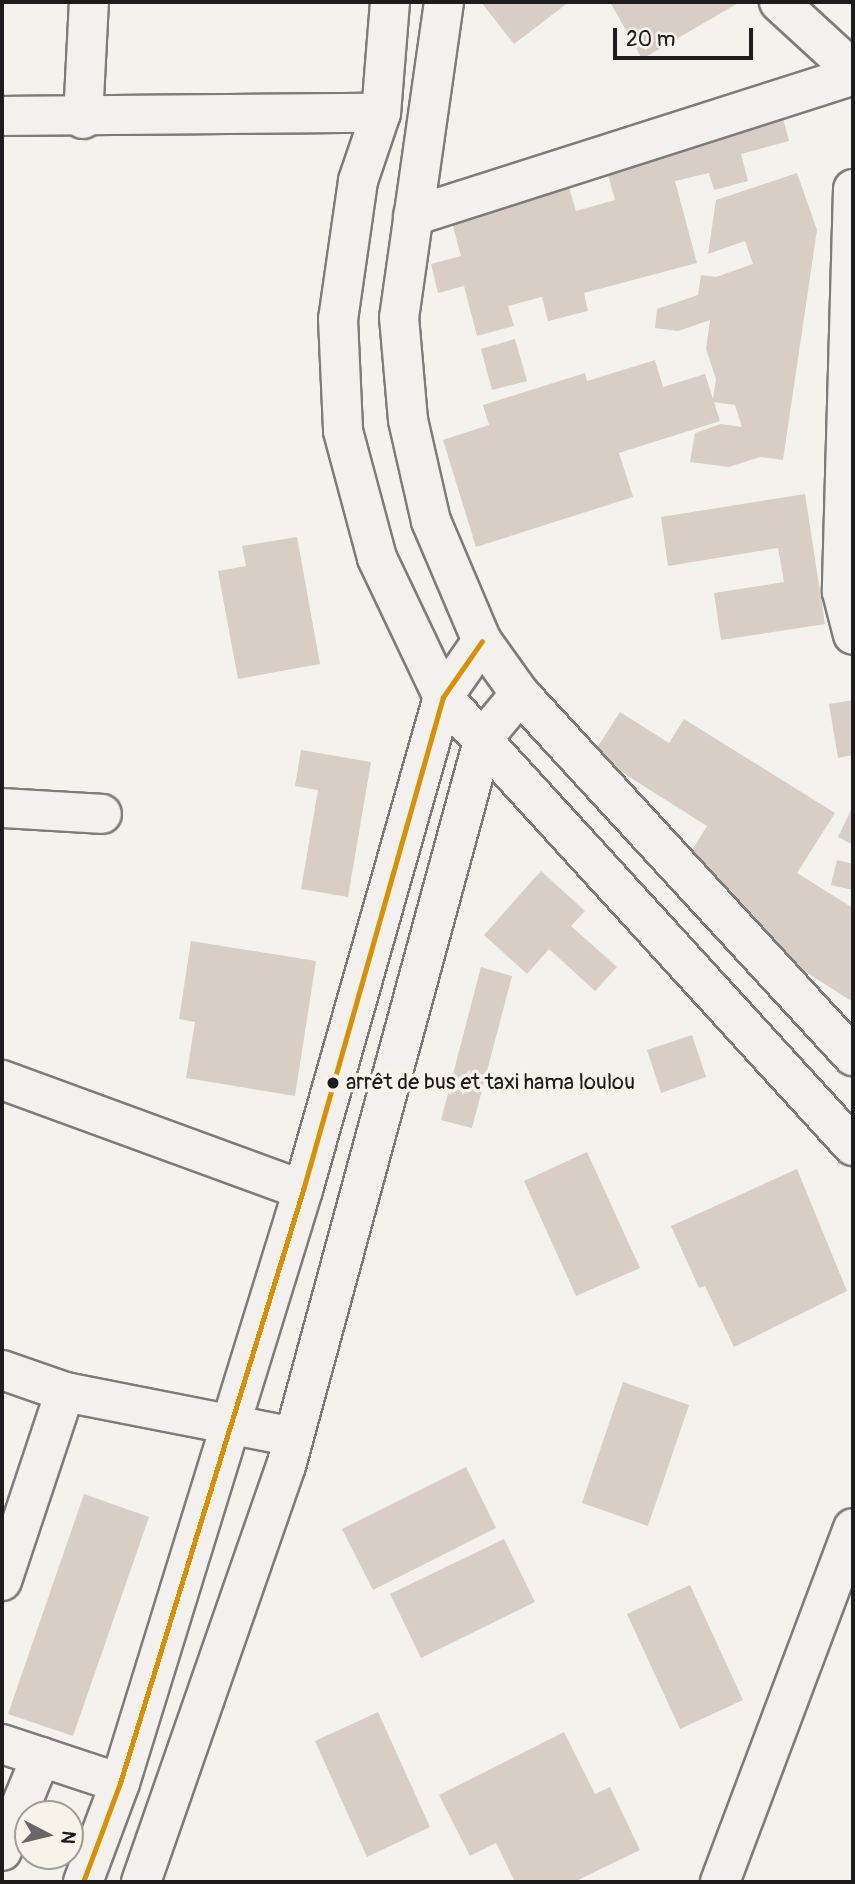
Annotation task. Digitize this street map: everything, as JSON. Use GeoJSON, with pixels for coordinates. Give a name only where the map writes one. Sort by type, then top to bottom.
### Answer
{"type":"FeatureCollection","features":[{"type":"Feature","properties":{"kind":"street"},"geometry":{"type":"LineString","coordinates":[[83,119],[89,2]]}},
{"type":"Feature","properties":{"kind":"street"},"geometry":{"type":"LineString","coordinates":[[390,2],[381,113],[358,181],[338,319],[343,431],[377,558],[443,696],[484,737],[853,1146]]}},
{"type":"Feature","properties":{"kind":"street"},"geometry":{"type":"LineString","coordinates":[[444,2],[399,317],[408,420],[431,521],[482,642],[520,694],[853,1056]]}},
{"type":"Feature","properties":{"kind":"street"},"geometry":{"type":"LineString","coordinates":[[779,2],[853,70]]}},
{"type":"Feature","properties":{"kind":"street"},"geometry":{"type":"LineString","coordinates":[[413,216],[853,76]]}},
{"type":"Feature","properties":{"kind":"street"},"geometry":{"type":"LineString","coordinates":[[2,116],[83,119],[381,113]]}},
{"type":"Feature","properties":{"kind":"street"},"geometry":{"type":"LineString","coordinates":[[853,189],[842,592],[853,635]]}},
{"type":"Feature","properties":{"kind":"street"},"geometry":{"type":"LineString","coordinates":[[83,1882],[120,1783],[228,1420],[303,1189],[443,696],[482,642]]}},
{"type":"Feature","properties":{"kind":"street"},"geometry":{"type":"LineString","coordinates":[[141,1882],[294,1437],[484,737],[520,694]]}},
{"type":"Feature","properties":{"kind":"street"},"geometry":{"type":"LineString","coordinates":[[2,808],[102,814]]}},
{"type":"Feature","properties":{"kind":"street"},"geometry":{"type":"LineString","coordinates":[[2,1080],[303,1189]]}},
{"type":"Feature","properties":{"kind":"street"},"geometry":{"type":"LineString","coordinates":[[2,1370],[65,1391],[228,1420],[294,1437]]}},
{"type":"Feature","properties":{"kind":"street"},"geometry":{"type":"LineString","coordinates":[[2,1581],[65,1391]]}},
{"type":"Feature","properties":{"kind":"street"},"geometry":{"type":"LineString","coordinates":[[720,1882],[850,1550]]}},
{"type":"Feature","properties":{"kind":"street"},"geometry":{"type":"LineString","coordinates":[[2,1744],[120,1783]]}},
{"type":"Feature","properties":{"kind":"street"},"geometry":{"type":"LineString","coordinates":[[2,1851],[41,1757]]}},
{"type":"Feature","properties":{"kind":"building"},"geometry":{"type":"Polygon","coordinates":[[[481,2],[569,2],[514,44],[481,2]]]}},
{"type":"Feature","properties":{"kind":"building"},"geometry":{"type":"Polygon","coordinates":[[[610,2],[740,2],[642,59],[610,2]]]}},
{"type":"Feature","properties":{"kind":"building"},"geometry":{"type":"Polygon","coordinates":[[[779,103],[789,141],[741,154],[748,181],[714,190],[709,173],[675,181],[697,263],[584,293],[588,311],[548,321],[542,297],[508,306],[514,326],[477,336],[464,286],[438,293],[431,264],[461,256],[450,215],[568,184],[576,211],[615,200],[601,149],[779,103]]]}},
{"type":"Feature","properties":{"kind":"building"},"geometry":{"type":"Polygon","coordinates":[[[797,173],[817,230],[783,460],[760,457],[729,467],[690,462],[695,433],[721,424],[742,427],[735,405],[714,402],[720,421],[619,453],[633,497],[476,547],[443,440],[489,425],[483,405],[585,373],[587,381],[655,360],[663,387],[705,374],[713,399],[716,379],[706,349],[710,320],[678,331],[655,328],[657,309],[698,295],[701,275],[716,277],[753,264],[745,241],[708,254],[716,200],[797,173]]]}},
{"type":"Feature","properties":{"kind":"building"},"geometry":{"type":"Polygon","coordinates":[[[515,339],[527,381],[492,390],[481,349],[515,339]]]}},
{"type":"Feature","properties":{"kind":"building"},"geometry":{"type":"Polygon","coordinates":[[[805,494],[825,624],[721,640],[714,593],[784,582],[778,548],[668,566],[661,517],[805,494]]]}},
{"type":"Feature","properties":{"kind":"building"},"geometry":{"type":"Polygon","coordinates":[[[297,537],[320,664],[238,679],[218,571],[246,566],[242,546],[297,537]]]}},
{"type":"Feature","properties":{"kind":"building"},"geometry":{"type":"Polygon","coordinates":[[[853,700],[853,755],[838,758],[829,704],[853,700]]]}},
{"type":"Feature","properties":{"kind":"building"},"geometry":{"type":"Polygon","coordinates":[[[620,712],[669,743],[684,719],[835,813],[797,873],[853,908],[853,1002],[670,886],[707,826],[593,754],[620,712]]]}},
{"type":"Feature","properties":{"kind":"building"},"geometry":{"type":"Polygon","coordinates":[[[301,750],[371,762],[348,897],[301,889],[318,790],[295,786],[301,750]]]}},
{"type":"Feature","properties":{"kind":"building"},"geometry":{"type":"Polygon","coordinates":[[[853,806],[853,845],[838,837],[853,806]]]}},
{"type":"Feature","properties":{"kind":"building"},"geometry":{"type":"Polygon","coordinates":[[[837,860],[853,864],[853,890],[831,885],[837,860]]]}},
{"type":"Feature","properties":{"kind":"building"},"geometry":{"type":"Polygon","coordinates":[[[541,871],[585,911],[571,926],[617,967],[595,991],[549,949],[527,974],[484,935],[541,871]]]}},
{"type":"Feature","properties":{"kind":"building"},"geometry":{"type":"Polygon","coordinates":[[[191,941],[316,961],[295,1096],[186,1078],[195,1022],[179,1019],[191,941]]]}},
{"type":"Feature","properties":{"kind":"building"},"geometry":{"type":"Polygon","coordinates":[[[481,967],[512,976],[472,1128],[441,1120],[481,967]]]}},
{"type":"Feature","properties":{"kind":"building"},"geometry":{"type":"Polygon","coordinates":[[[692,1035],[706,1077],[661,1093],[647,1050],[692,1035]]]}},
{"type":"Feature","properties":{"kind":"building"},"geometry":{"type":"Polygon","coordinates":[[[587,1152],[640,1268],[576,1296],[524,1181],[587,1152]]]}},
{"type":"Feature","properties":{"kind":"building"},"geometry":{"type":"Polygon","coordinates":[[[797,1169],[847,1291],[734,1347],[705,1286],[699,1288],[671,1226],[797,1169]]]}},
{"type":"Feature","properties":{"kind":"building"},"geometry":{"type":"Polygon","coordinates":[[[623,1382],[689,1405],[648,1526],[582,1503],[623,1382]]]}},
{"type":"Feature","properties":{"kind":"building"},"geometry":{"type":"Polygon","coordinates":[[[466,1467],[496,1528],[373,1590],[342,1529],[466,1467]]]}},
{"type":"Feature","properties":{"kind":"building"},"geometry":{"type":"Polygon","coordinates":[[[84,1494],[149,1517],[73,1736],[8,1714],[84,1494]]]}},
{"type":"Feature","properties":{"kind":"building"},"geometry":{"type":"Polygon","coordinates":[[[504,1539],[535,1602],[421,1658],[390,1594],[504,1539]]]}},
{"type":"Feature","properties":{"kind":"building"},"geometry":{"type":"Polygon","coordinates":[[[690,1585],[743,1700],[680,1729],[627,1614],[690,1585]]]}},
{"type":"Feature","properties":{"kind":"building"},"geometry":{"type":"Polygon","coordinates":[[[378,1712],[430,1827],[367,1857],[315,1741],[378,1712]]]}},
{"type":"Feature","properties":{"kind":"building"},"geometry":{"type":"Polygon","coordinates":[[[564,1732],[595,1794],[610,1787],[640,1850],[574,1882],[515,1882],[496,1843],[470,1856],[439,1795],[564,1732]]]}},
{"type":"Feature","properties":{"kind":"transit line"},"geometry":{"type":"LineString","coordinates":[[83,1882],[120,1783],[303,1190],[443,697],[482,641]]}},
{"type":"Feature","properties":{"kind":"place","name":"arrêt de bus et taxi hama loulou"},"geometry":{"type":"Point","coordinates":[333,1083]}}]}
